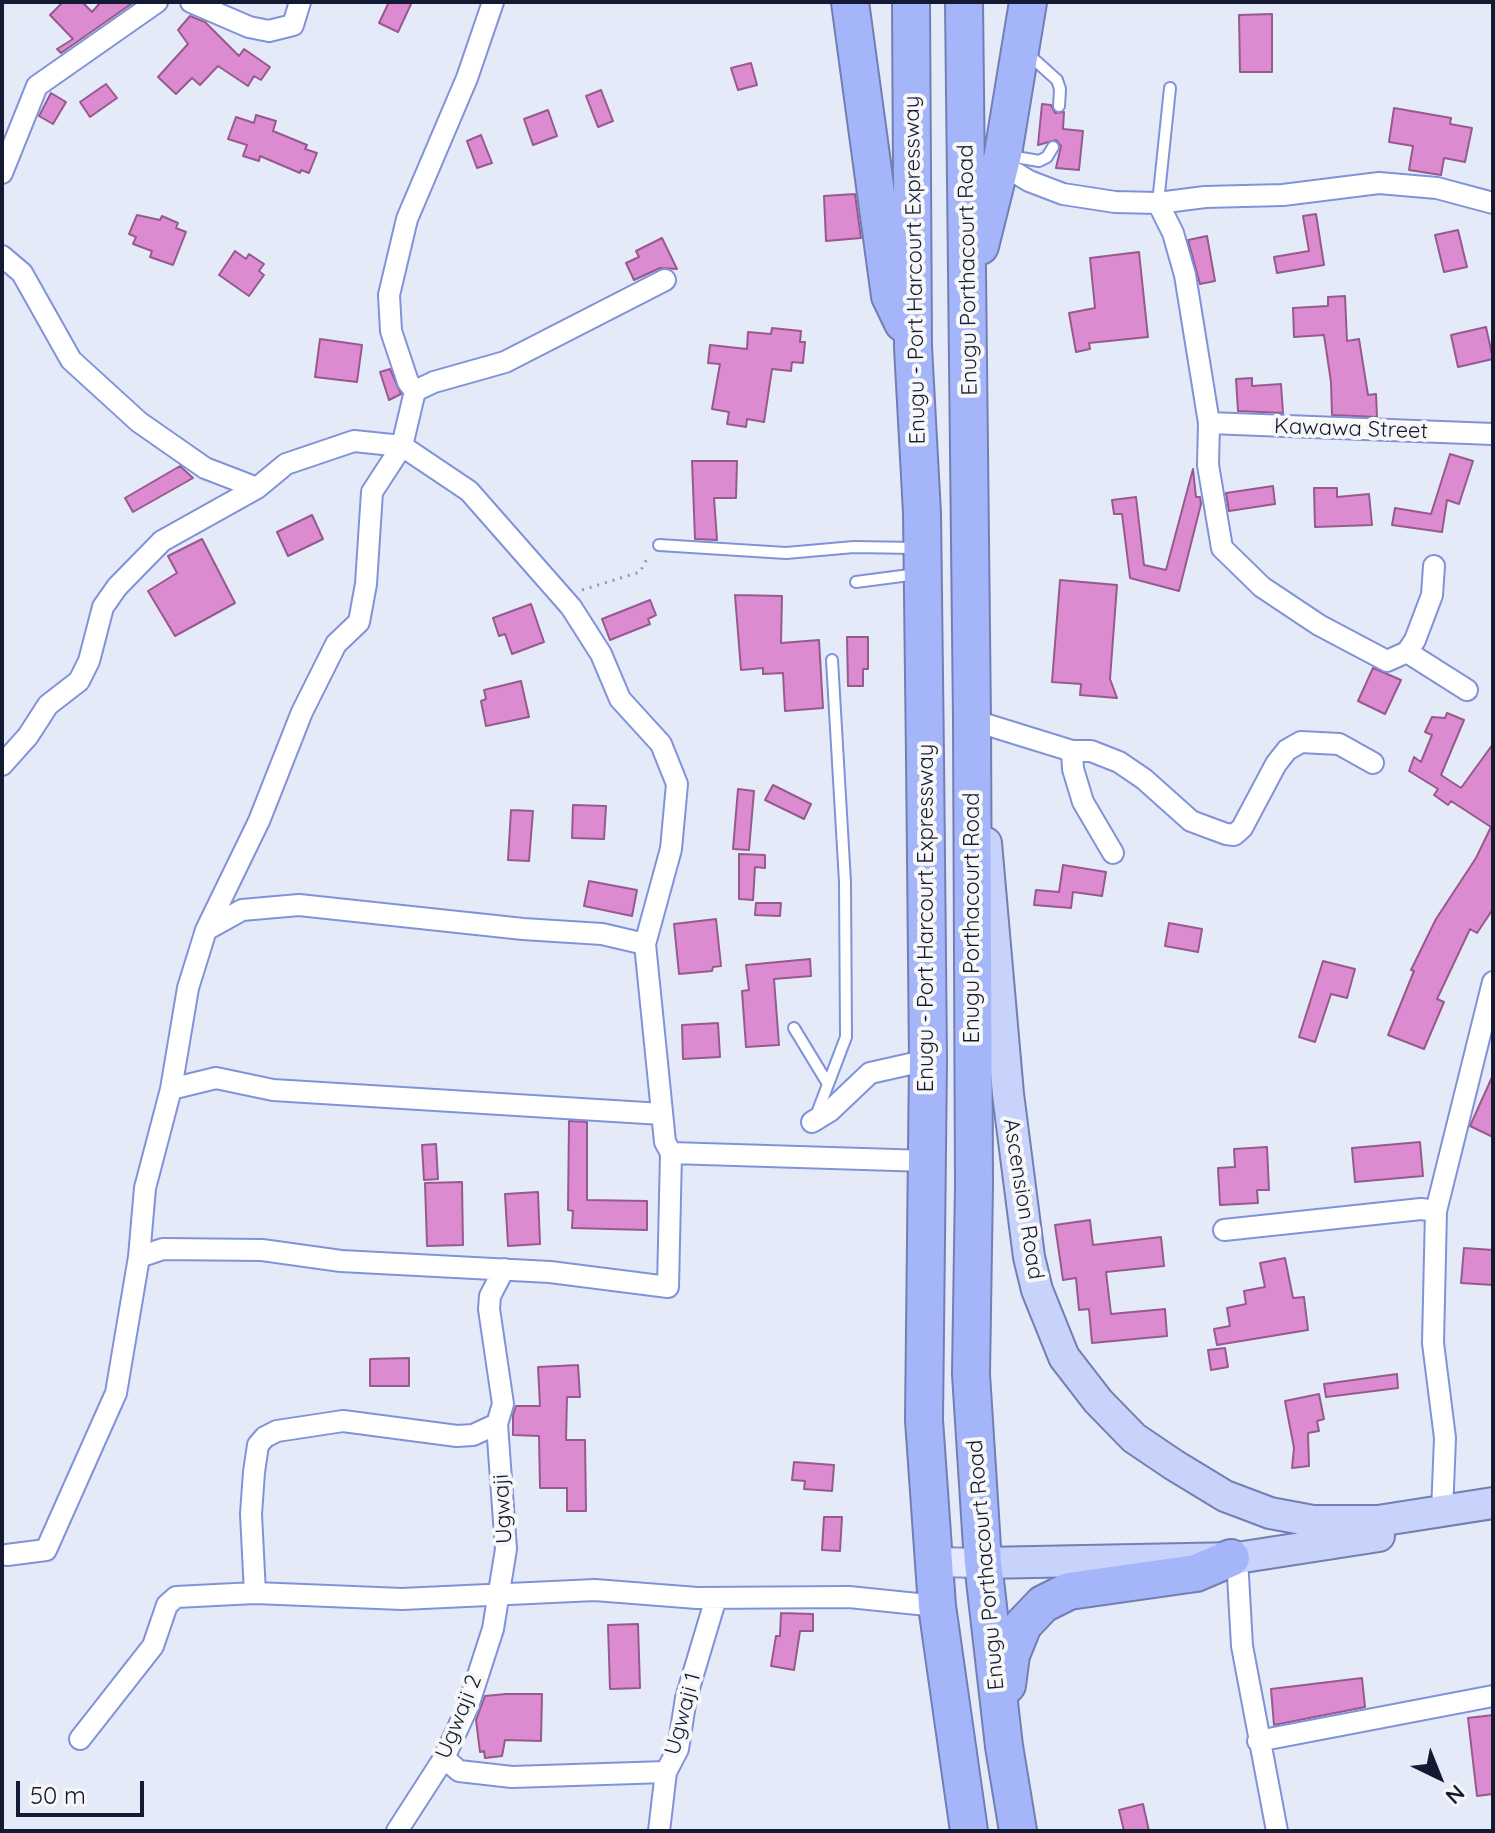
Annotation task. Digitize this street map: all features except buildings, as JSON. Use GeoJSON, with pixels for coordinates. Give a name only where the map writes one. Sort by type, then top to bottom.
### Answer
{"type":"FeatureCollection","features":[{"type":"Feature","properties":{"kind":"highway"},"geometry":{"type":"LineString","coordinates":[[850,2],[890,296],[913,347]]}},
{"type":"Feature","properties":{"kind":"highway","name":"Enugu - Port Harcourt Expressway"},"geometry":{"type":"LineString","coordinates":[[911,2],[913,347],[923,560],[928,1060],[924,1420],[937,1606],[969,1831]]}},
{"type":"Feature","properties":{"kind":"highway","name":"Enugu Porthacourt Road"},"geometry":{"type":"LineString","coordinates":[[964,2],[972,720],[974,1185],[971,1374],[983,1563],[1018,1831]]}},
{"type":"Feature","properties":{"kind":"highway"},"geometry":{"type":"LineString","coordinates":[[969,290],[1002,159],[1028,2]]}},
{"type":"Feature","properties":{"kind":"highway"},"geometry":{"type":"LineString","coordinates":[[1002,1726],[1011,1655],[1023,1625],[1043,1604],[1069,1591],[1196,1573],[1234,1558]]}},
{"type":"Feature","properties":{"kind":"main road","name":"Ascension Road"},"geometry":{"type":"LineString","coordinates":[[971,791],[988,851],[1008,1094],[1029,1257],[1037,1290],[1064,1357],[1098,1401],[1134,1438],[1225,1496],[1270,1513],[1313,1521],[1378,1521],[1493,1503]]}},
{"type":"Feature","properties":{"kind":"main road"},"geometry":{"type":"LineString","coordinates":[[983,1563],[1234,1558],[1493,1519]]}},
{"type":"Feature","properties":{"kind":"street"},"geometry":{"type":"LineString","coordinates":[[2,173],[37,86],[157,2]]}},
{"type":"Feature","properties":{"kind":"street"},"geometry":{"type":"LineString","coordinates":[[191,2],[249,27],[269,31],[293,25],[300,2]]}},
{"type":"Feature","properties":{"kind":"street"},"geometry":{"type":"LineString","coordinates":[[7,1555],[46,1550],[116,1393],[139,1257],[145,1188],[171,1089],[179,1028],[206,930],[237,872],[291,748],[297,724],[331,654],[336,644],[359,622],[366,584],[372,492],[392,451],[410,426],[415,391],[408,382],[391,331],[389,295],[407,219],[467,78],[493,2]]}},
{"type":"Feature","properties":{"kind":"street"},"geometry":{"type":"LineString","coordinates":[[1002,159],[1029,181],[1063,194],[1158,203],[1205,197],[1283,195],[1379,183],[1437,188],[1493,203]]}},
{"type":"Feature","properties":{"kind":"street"},"geometry":{"type":"LineString","coordinates":[[1158,203],[1173,233],[1185,275],[1209,423],[1208,465],[1222,548],[1238,568],[1319,625],[1387,661],[1407,652],[1432,595],[1434,566]]}},
{"type":"Feature","properties":{"kind":"street"},"geometry":{"type":"LineString","coordinates":[[2,256],[22,273],[71,360],[139,422],[205,468],[257,488]]}},
{"type":"Feature","properties":{"kind":"street"},"geometry":{"type":"LineString","coordinates":[[415,391],[434,382],[505,362],[665,280]]}},
{"type":"Feature","properties":{"kind":"street","name":"Kawawa Street"},"geometry":{"type":"LineString","coordinates":[[1209,423],[1493,434]]}},
{"type":"Feature","properties":{"kind":"street"},"geometry":{"type":"LineString","coordinates":[[2,765],[28,736],[48,705],[79,681],[89,661],[103,607],[117,587],[170,536],[257,488],[286,464],[354,441],[392,451],[469,491],[563,595],[601,654],[620,699],[661,744],[677,784],[671,849],[645,944],[650,1023],[665,1142],[671,1153],[668,1287],[504,1269],[341,1261],[262,1250],[163,1249],[139,1257]]}},
{"type":"Feature","properties":{"kind":"street"},"geometry":{"type":"LineString","coordinates":[[1407,652],[1467,690]]}},
{"type":"Feature","properties":{"kind":"street"},"geometry":{"type":"LineString","coordinates":[[972,720],[1072,751],[1091,751],[1119,762],[1144,779],[1191,821],[1226,834],[1242,828],[1276,764],[1287,750],[1301,742],[1339,744],[1373,763]]}},
{"type":"Feature","properties":{"kind":"street"},"geometry":{"type":"LineString","coordinates":[[1072,751],[1079,793],[1113,853]]}},
{"type":"Feature","properties":{"kind":"street"},"geometry":{"type":"LineString","coordinates":[[206,930],[242,910],[299,905],[523,929],[602,934],[645,944]]}},
{"type":"Feature","properties":{"kind":"street"},"geometry":{"type":"LineString","coordinates":[[1442,1512],[1445,1438],[1433,1343],[1436,1211],[1493,982]]}},
{"type":"Feature","properties":{"kind":"street"},"geometry":{"type":"LineString","coordinates":[[812,1122],[830,1111],[870,1073],[928,1060]]}},
{"type":"Feature","properties":{"kind":"street"},"geometry":{"type":"LineString","coordinates":[[171,1089],[216,1078],[273,1090],[662,1114]]}},
{"type":"Feature","properties":{"kind":"street"},"geometry":{"type":"LineString","coordinates":[[671,1153],[927,1161]]}},
{"type":"Feature","properties":{"kind":"street"},"geometry":{"type":"LineString","coordinates":[[1224,1230],[1421,1209],[1436,1211]]}},
{"type":"Feature","properties":{"kind":"street","name":"Ugwaji"},"geometry":{"type":"LineString","coordinates":[[499,1593],[506,1524],[497,1424],[503,1404],[489,1309],[490,1296],[504,1269]]}},
{"type":"Feature","properties":{"kind":"street"},"geometry":{"type":"LineString","coordinates":[[255,1593],[251,1514],[258,1445],[265,1437],[277,1431],[343,1421],[457,1436],[473,1435],[497,1424]]}},
{"type":"Feature","properties":{"kind":"street"},"geometry":{"type":"LineString","coordinates":[[1234,1558],[1242,1646],[1277,1831]]}},
{"type":"Feature","properties":{"kind":"street"},"geometry":{"type":"LineString","coordinates":[[933,1562],[983,1563]]}},
{"type":"Feature","properties":{"kind":"street"},"geometry":{"type":"LineString","coordinates":[[80,1739],[153,1646],[170,1601],[176,1597],[255,1593],[402,1599],[595,1590],[716,1598],[849,1597],[937,1606]]}},
{"type":"Feature","properties":{"kind":"street","name":"Ugwaji 2"},"geometry":{"type":"LineString","coordinates":[[397,1831],[444,1758],[468,1706],[493,1629],[499,1593]]}},
{"type":"Feature","properties":{"kind":"street","name":"Ugwaji 1"},"geometry":{"type":"LineString","coordinates":[[659,1831],[666,1772],[678,1749],[690,1684],[716,1598]]}},
{"type":"Feature","properties":{"kind":"street"},"geometry":{"type":"LineString","coordinates":[[1258,1741],[1493,1696]]}},
{"type":"Feature","properties":{"kind":"street"},"geometry":{"type":"LineString","coordinates":[[444,1758],[459,1771],[512,1777],[666,1772]]}},
{"type":"Feature","properties":{"kind":"lane"},"geometry":{"type":"LineString","coordinates":[[1021,47],[1057,80],[1059,106]]}},
{"type":"Feature","properties":{"kind":"lane"},"geometry":{"type":"LineString","coordinates":[[1158,203],[1170,88]]}},
{"type":"Feature","properties":{"kind":"lane"},"geometry":{"type":"LineString","coordinates":[[1002,159],[1039,161],[1047,157],[1053,147]]}},
{"type":"Feature","properties":{"kind":"lane"},"geometry":{"type":"LineString","coordinates":[[659,545],[786,553],[854,547],[923,560]]}},
{"type":"Feature","properties":{"kind":"lane"},"geometry":{"type":"LineString","coordinates":[[856,582],[923,560]]}},
{"type":"Feature","properties":{"kind":"lane"},"geometry":{"type":"LineString","coordinates":[[812,1122],[846,1037],[845,882],[832,660]]}},
{"type":"Feature","properties":{"kind":"lane"},"geometry":{"type":"LineString","coordinates":[[794,1028],[828,1084]]}},
{"type":"Feature","properties":{"kind":"path"},"geometry":{"type":"LineString","coordinates":[[563,595],[640,572],[650,553],[659,545]]}}]}
